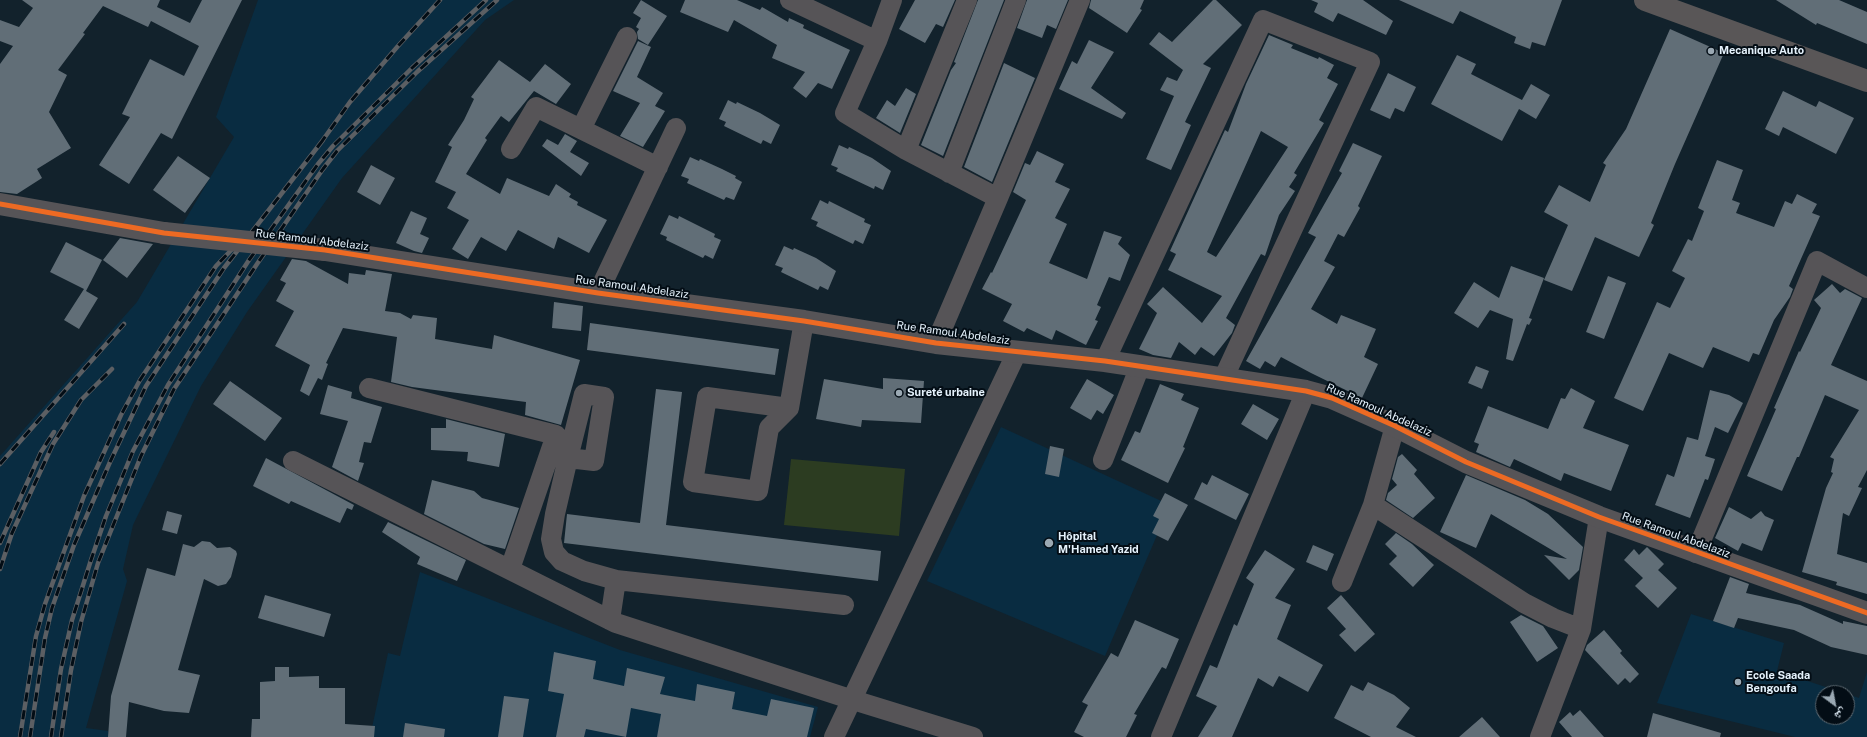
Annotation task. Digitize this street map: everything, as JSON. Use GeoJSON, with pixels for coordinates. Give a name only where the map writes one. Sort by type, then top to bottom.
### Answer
{"type":"FeatureCollection","features":[{"type":"Feature","properties":{"kind":"main road"},"geometry":{"type":"LineString","coordinates":[[1645,0],[1675,5],[1867,81]]}},
{"type":"Feature","properties":{"kind":"street"},"geometry":{"type":"LineString","coordinates":[[790,0],[877,41]]}},
{"type":"Feature","properties":{"kind":"street"},"geometry":{"type":"LineString","coordinates":[[892,0],[877,41],[845,113],[906,150],[998,198]]}},
{"type":"Feature","properties":{"kind":"street"},"geometry":{"type":"LineString","coordinates":[[906,150],[967,0]]}},
{"type":"Feature","properties":{"kind":"street"},"geometry":{"type":"LineString","coordinates":[[948,173],[1016,0]]}},
{"type":"Feature","properties":{"kind":"street"},"geometry":{"type":"LineString","coordinates":[[936,343],[1080,0]]}},
{"type":"Feature","properties":{"kind":"street"},"geometry":{"type":"LineString","coordinates":[[1105,361],[1264,20],[1370,62],[1224,377]]}},
{"type":"Feature","properties":{"kind":"street"},"geometry":{"type":"LineString","coordinates":[[581,129],[627,37]]}},
{"type":"Feature","properties":{"kind":"street"},"geometry":{"type":"LineString","coordinates":[[511,149],[536,107],[658,167]]}},
{"type":"Feature","properties":{"kind":"street"},"geometry":{"type":"LineString","coordinates":[[598,293],[676,128]]}},
{"type":"Feature","properties":{"kind":"street","name":"Rue Ramoul Abdelaziz"},"geometry":{"type":"LineString","coordinates":[[0,204],[164,233],[324,250],[598,293],[804,321],[936,343],[1105,361],[1224,377],[1306,391],[1332,398],[1395,426],[1466,462],[1599,517],[1867,613]]}},
{"type":"Feature","properties":{"kind":"street"},"geometry":{"type":"LineString","coordinates":[[1696,553],[1817,261],[1867,288]]}},
{"type":"Feature","properties":{"kind":"street"},"geometry":{"type":"LineString","coordinates":[[789,408],[707,397],[693,482],[758,491],[769,428],[789,408],[804,321]]}},
{"type":"Feature","properties":{"kind":"street"},"geometry":{"type":"LineString","coordinates":[[834,737],[1017,352]]}},
{"type":"Feature","properties":{"kind":"street"},"geometry":{"type":"LineString","coordinates":[[1103,460],[1140,366]]}},
{"type":"Feature","properties":{"kind":"street"},"geometry":{"type":"LineString","coordinates":[[368,388],[556,435],[510,569]]}},
{"type":"Feature","properties":{"kind":"street"},"geometry":{"type":"LineString","coordinates":[[1161,737],[1306,391]]}},
{"type":"Feature","properties":{"kind":"street"},"geometry":{"type":"LineString","coordinates":[[1342,582],[1373,505],[1395,426]]}},
{"type":"Feature","properties":{"kind":"street"},"geometry":{"type":"LineString","coordinates":[[568,458],[552,528],[551,539],[554,552],[562,561],[574,567],[616,580],[844,605]]}},
{"type":"Feature","properties":{"kind":"street"},"geometry":{"type":"LineString","coordinates":[[293,461],[610,620],[852,700],[973,737]]}},
{"type":"Feature","properties":{"kind":"street"},"geometry":{"type":"LineString","coordinates":[[1373,505],[1524,603],[1553,618],[1581,629]]}},
{"type":"Feature","properties":{"kind":"street"},"geometry":{"type":"LineString","coordinates":[[1540,737],[1581,629],[1599,517]]}},
{"type":"Feature","properties":{"kind":"street"},"geometry":{"type":"LineString","coordinates":[[610,620],[616,580]]}},
{"type":"Feature","properties":{"kind":"shaded area"},"geometry":{"type":"Polygon","coordinates":[[[258,0],[514,0],[485,20],[342,178],[247,312],[201,386],[133,525],[123,569],[127,581],[86,728],[108,731],[109,737],[0,737],[0,456],[137,302],[234,137],[216,117],[258,0]]]}},
{"type":"Feature","properties":{"kind":"shaded area","name":"Hôpital M'Hamed Yazid"},"geometry":{"type":"Polygon","coordinates":[[[1001,427],[1170,505],[1105,656],[927,581],[1001,427]]]}},
{"type":"Feature","properties":{"kind":"shaded area"},"geometry":{"type":"Polygon","coordinates":[[[420,572],[620,650],[818,707],[810,737],[370,737],[388,653],[400,656],[420,572]]]}},
{"type":"Feature","properties":{"kind":"shaded area","name":"Ecole Saada Bengoufa"},"geometry":{"type":"Polygon","coordinates":[[[1691,614],[1784,643],[1777,671],[1820,685],[1815,685],[1815,725],[1855,725],[1855,697],[1859,698],[1867,672],[1867,737],[1795,737],[1657,703],[1691,614]]]}},
{"type":"Feature","properties":{"kind":"green space"},"geometry":{"type":"Polygon","coordinates":[[[791,459],[905,469],[899,536],[784,525],[791,459]]]}},
{"type":"Feature","properties":{"kind":"building"},"geometry":{"type":"Polygon","coordinates":[[[22,0],[160,0],[157,7],[190,23],[202,0],[242,0],[172,139],[161,133],[129,184],[99,165],[130,117],[122,114],[130,98],[150,59],[184,76],[199,46],[151,21],[148,27],[103,6],[83,33],[85,34],[58,70],[67,75],[49,112],[71,148],[37,169],[42,178],[17,194],[0,192],[0,64],[13,46],[0,41],[0,20],[19,27],[33,8],[22,0]]]}},
{"type":"Feature","properties":{"kind":"building"},"geometry":{"type":"Polygon","coordinates":[[[641,0],[667,16],[648,45],[638,39],[637,32],[639,29],[636,27],[641,18],[633,13],[641,0]]]}},
{"type":"Feature","properties":{"kind":"building"},"geometry":{"type":"Polygon","coordinates":[[[685,0],[737,0],[760,10],[762,7],[788,22],[789,18],[804,25],[803,28],[850,50],[832,89],[818,83],[806,98],[793,88],[805,72],[772,58],[777,45],[734,20],[728,32],[680,12],[685,0]]]}},
{"type":"Feature","properties":{"kind":"building"},"geometry":{"type":"Polygon","coordinates":[[[915,0],[955,0],[943,27],[936,24],[925,43],[899,29],[915,0]]]}},
{"type":"Feature","properties":{"kind":"building"},"geometry":{"type":"Polygon","coordinates":[[[978,0],[1004,0],[943,156],[921,145],[951,70],[956,63],[954,62],[978,0]]]}},
{"type":"Feature","properties":{"kind":"building"},"geometry":{"type":"Polygon","coordinates":[[[1027,0],[1068,0],[1056,29],[1047,25],[1042,38],[1017,28],[1027,0]]]}},
{"type":"Feature","properties":{"kind":"building"},"geometry":{"type":"Polygon","coordinates":[[[1091,0],[1144,0],[1140,9],[1142,10],[1127,33],[1089,8],[1091,0]]]}},
{"type":"Feature","properties":{"kind":"building"},"geometry":{"type":"Polygon","coordinates":[[[1213,0],[1216,0],[1242,25],[1203,64],[1211,68],[1185,122],[1191,125],[1171,170],[1146,159],[1174,96],[1160,90],[1167,77],[1177,81],[1183,70],[1149,44],[1159,32],[1172,42],[1213,0]]]}},
{"type":"Feature","properties":{"kind":"building"},"geometry":{"type":"Polygon","coordinates":[[[1311,0],[1363,0],[1393,21],[1386,35],[1338,13],[1333,22],[1314,12],[1318,3],[1311,0]]]}},
{"type":"Feature","properties":{"kind":"building"},"geometry":{"type":"Polygon","coordinates":[[[1399,0],[1562,0],[1545,46],[1532,42],[1530,49],[1514,43],[1516,37],[1460,11],[1453,24],[1399,0]]]}},
{"type":"Feature","properties":{"kind":"building"},"geometry":{"type":"Polygon","coordinates":[[[1776,0],[1839,0],[1867,12],[1867,44],[1817,23],[1816,25],[1776,0]]]}},
{"type":"Feature","properties":{"kind":"building"},"geometry":{"type":"Polygon","coordinates":[[[1670,29],[1724,53],[1675,164],[1651,223],[1654,225],[1639,257],[1595,237],[1572,291],[1544,280],[1568,225],[1544,212],[1559,185],[1590,202],[1606,165],[1603,163],[1626,129],[1670,29]]]}},
{"type":"Feature","properties":{"kind":"building"},"geometry":{"type":"Polygon","coordinates":[[[1269,35],[1293,45],[1291,48],[1318,59],[1319,57],[1334,65],[1327,78],[1338,84],[1319,120],[1324,123],[1294,173],[1297,175],[1289,187],[1295,191],[1279,215],[1265,256],[1261,254],[1226,318],[1235,325],[1232,333],[1214,356],[1201,347],[1195,355],[1179,342],[1171,358],[1153,355],[1139,349],[1157,313],[1147,304],[1163,287],[1202,323],[1222,296],[1168,270],[1176,254],[1170,251],[1225,130],[1228,132],[1246,84],[1269,35]],[[1261,131],[1207,252],[1216,257],[1288,147],[1261,131]]]}},
{"type":"Feature","properties":{"kind":"building"},"geometry":{"type":"Polygon","coordinates":[[[1089,40],[1114,52],[1091,88],[1126,113],[1122,119],[1059,89],[1072,61],[1077,64],[1089,40]]]}},
{"type":"Feature","properties":{"kind":"building"},"geometry":{"type":"Polygon","coordinates":[[[638,41],[651,47],[637,77],[663,93],[655,106],[665,111],[643,147],[620,136],[640,103],[613,91],[638,41]]]}},
{"type":"Feature","properties":{"kind":"building"},"geometry":{"type":"Polygon","coordinates":[[[1457,55],[1476,64],[1471,74],[1522,100],[1531,84],[1550,95],[1536,119],[1519,109],[1502,141],[1431,104],[1457,55]]]}},
{"type":"Feature","properties":{"kind":"building"},"geometry":{"type":"Polygon","coordinates":[[[499,60],[530,82],[545,64],[571,84],[556,104],[534,91],[509,122],[501,116],[485,138],[487,140],[466,174],[500,194],[507,178],[549,196],[556,184],[571,194],[569,197],[578,202],[577,205],[607,220],[589,253],[558,237],[554,249],[518,230],[506,251],[481,237],[468,259],[452,249],[469,220],[447,208],[456,192],[435,182],[452,147],[448,145],[464,120],[474,99],[471,97],[499,60]]]}},
{"type":"Feature","properties":{"kind":"building"},"geometry":{"type":"Polygon","coordinates":[[[1004,63],[1035,78],[992,182],[964,167],[1004,63]]]}},
{"type":"Feature","properties":{"kind":"building"},"geometry":{"type":"Polygon","coordinates":[[[1388,73],[1416,87],[1404,112],[1395,108],[1390,119],[1370,110],[1388,73]]]}},
{"type":"Feature","properties":{"kind":"building"},"geometry":{"type":"Polygon","coordinates":[[[906,88],[916,94],[900,133],[876,118],[887,100],[895,106],[906,88]]]}},
{"type":"Feature","properties":{"kind":"building"},"geometry":{"type":"Polygon","coordinates":[[[1783,91],[1816,107],[1819,101],[1854,118],[1836,154],[1783,127],[1779,136],[1765,129],[1783,91]]]}},
{"type":"Feature","properties":{"kind":"building"},"geometry":{"type":"Polygon","coordinates":[[[728,100],[736,104],[737,102],[760,113],[780,125],[771,144],[763,140],[761,144],[724,126],[726,122],[719,119],[728,100]]]}},
{"type":"Feature","properties":{"kind":"building"},"geometry":{"type":"Polygon","coordinates":[[[565,134],[577,141],[570,152],[589,163],[581,176],[542,146],[547,139],[558,145],[565,134]]]}},
{"type":"Feature","properties":{"kind":"building"},"geometry":{"type":"Polygon","coordinates":[[[1353,143],[1382,156],[1358,206],[1360,208],[1344,237],[1338,234],[1324,261],[1335,267],[1311,309],[1337,324],[1341,315],[1376,329],[1364,357],[1378,364],[1362,398],[1281,357],[1275,367],[1265,361],[1260,369],[1246,361],[1316,237],[1308,233],[1342,173],[1339,171],[1353,143]]]}},
{"type":"Feature","properties":{"kind":"building"},"geometry":{"type":"Polygon","coordinates":[[[839,145],[848,149],[849,147],[872,158],[891,171],[883,190],[875,186],[874,189],[836,171],[838,168],[831,165],[839,145]]]}},
{"type":"Feature","properties":{"kind":"building"},"geometry":{"type":"Polygon","coordinates":[[[1037,151],[1064,164],[1055,182],[1070,189],[1055,218],[1067,224],[1049,263],[1087,279],[1104,231],[1122,237],[1118,244],[1130,255],[1120,281],[1109,277],[1097,305],[1101,307],[1095,320],[1098,321],[1086,345],[1056,330],[1052,340],[1027,328],[1024,332],[1003,321],[1012,304],[982,289],[991,272],[992,273],[1026,200],[1013,192],[1025,163],[1030,165],[1037,151]]]}},
{"type":"Feature","properties":{"kind":"building"},"geometry":{"type":"Polygon","coordinates":[[[178,156],[210,178],[185,213],[153,190],[178,156]]]}},
{"type":"Feature","properties":{"kind":"building"},"geometry":{"type":"Polygon","coordinates":[[[690,157],[699,161],[700,159],[736,176],[735,178],[742,182],[734,200],[726,197],[724,200],[687,183],[689,179],[681,176],[690,157]]]}},
{"type":"Feature","properties":{"kind":"building"},"geometry":{"type":"Polygon","coordinates":[[[1717,160],[1743,170],[1732,200],[1740,203],[1736,213],[1774,227],[1785,201],[1792,204],[1797,194],[1817,204],[1812,213],[1820,216],[1789,286],[1793,289],[1790,297],[1774,320],[1759,355],[1753,353],[1749,362],[1713,347],[1703,368],[1669,353],[1643,411],[1614,398],[1657,302],[1670,308],[1685,278],[1672,271],[1688,239],[1692,241],[1704,211],[1698,208],[1717,160]]]}},
{"type":"Feature","properties":{"kind":"building"},"geometry":{"type":"Polygon","coordinates":[[[371,165],[395,178],[380,205],[357,192],[371,165]]]}},
{"type":"Feature","properties":{"kind":"building"},"geometry":{"type":"Polygon","coordinates":[[[820,200],[828,204],[829,201],[865,219],[864,222],[871,225],[863,244],[855,240],[853,244],[816,226],[818,222],[811,219],[820,200]]]}},
{"type":"Feature","properties":{"kind":"building"},"geometry":{"type":"Polygon","coordinates":[[[411,211],[427,218],[420,234],[429,238],[422,253],[396,243],[411,211]]]}},
{"type":"Feature","properties":{"kind":"building"},"geometry":{"type":"Polygon","coordinates":[[[669,215],[678,219],[679,216],[715,234],[714,237],[721,240],[713,259],[705,255],[703,258],[666,240],[667,237],[660,234],[669,215]]]}},
{"type":"Feature","properties":{"kind":"building"},"geometry":{"type":"Polygon","coordinates":[[[120,238],[153,244],[127,278],[103,260],[120,238]]]}},
{"type":"Feature","properties":{"kind":"building"},"geometry":{"type":"Polygon","coordinates":[[[66,242],[102,260],[86,291],[98,298],[79,329],[64,320],[84,289],[50,272],[66,242]]]}},
{"type":"Feature","properties":{"kind":"building"},"geometry":{"type":"Polygon","coordinates":[[[784,246],[793,250],[794,248],[816,258],[836,271],[828,290],[820,286],[818,290],[781,272],[783,268],[775,265],[784,246]]]}},
{"type":"Feature","properties":{"kind":"building"},"geometry":{"type":"Polygon","coordinates":[[[292,259],[306,261],[348,284],[349,273],[365,275],[366,270],[392,274],[385,311],[400,313],[411,319],[413,315],[437,318],[435,339],[492,349],[494,335],[580,360],[561,425],[525,415],[526,402],[412,387],[391,382],[397,337],[343,328],[326,363],[328,364],[322,380],[318,378],[309,396],[300,391],[310,365],[275,346],[294,311],[276,301],[286,283],[280,280],[292,259]]]}},
{"type":"Feature","properties":{"kind":"building"},"geometry":{"type":"Polygon","coordinates":[[[1511,266],[1544,278],[1529,318],[1532,319],[1529,325],[1527,324],[1513,361],[1506,359],[1513,319],[1490,310],[1478,328],[1454,313],[1474,282],[1499,298],[1511,266]]]}},
{"type":"Feature","properties":{"kind":"building"},"geometry":{"type":"Polygon","coordinates":[[[1608,276],[1626,283],[1604,339],[1586,332],[1608,276]]]}},
{"type":"Feature","properties":{"kind":"building"},"geometry":{"type":"Polygon","coordinates":[[[1832,284],[1840,293],[1845,289],[1862,298],[1831,365],[1867,381],[1867,470],[1858,487],[1862,488],[1849,516],[1843,513],[1837,554],[1867,563],[1867,594],[1836,585],[1837,582],[1802,572],[1826,488],[1833,473],[1831,472],[1834,459],[1830,457],[1859,410],[1825,395],[1799,457],[1797,457],[1782,491],[1747,476],[1799,351],[1800,352],[1821,308],[1814,300],[1832,284]]]}},
{"type":"Feature","properties":{"kind":"building"},"geometry":{"type":"Polygon","coordinates":[[[554,302],[583,306],[581,331],[552,328],[554,302]]]}},
{"type":"Feature","properties":{"kind":"building"},"geometry":{"type":"Polygon","coordinates":[[[590,323],[779,349],[775,375],[587,350],[590,323]]]}},
{"type":"Feature","properties":{"kind":"building"},"geometry":{"type":"Polygon","coordinates":[[[1476,366],[1489,371],[1482,389],[1468,383],[1476,366]]]}},
{"type":"Feature","properties":{"kind":"building"},"geometry":{"type":"Polygon","coordinates":[[[883,378],[924,381],[921,423],[862,420],[861,427],[816,419],[824,379],[883,389],[883,378]]]}},
{"type":"Feature","properties":{"kind":"building"},"geometry":{"type":"Polygon","coordinates":[[[1087,379],[1114,395],[1103,414],[1097,410],[1091,420],[1070,408],[1087,379]]]}},
{"type":"Feature","properties":{"kind":"building"},"geometry":{"type":"Polygon","coordinates":[[[230,381],[282,418],[265,441],[213,404],[230,381]]]}},
{"type":"Feature","properties":{"kind":"building"},"geometry":{"type":"Polygon","coordinates":[[[1160,384],[1184,394],[1181,400],[1199,408],[1183,447],[1185,448],[1168,483],[1121,460],[1135,431],[1140,433],[1160,384]]]}},
{"type":"Feature","properties":{"kind":"building"},"geometry":{"type":"Polygon","coordinates":[[[328,385],[352,392],[351,398],[382,407],[371,443],[364,442],[359,462],[364,463],[358,481],[332,467],[348,421],[320,414],[328,385]]]}},
{"type":"Feature","properties":{"kind":"building"},"geometry":{"type":"Polygon","coordinates":[[[1571,388],[1595,401],[1583,428],[1629,445],[1611,491],[1564,473],[1561,481],[1514,459],[1510,467],[1476,452],[1479,444],[1474,442],[1488,406],[1548,429],[1561,398],[1565,399],[1571,388]]]}},
{"type":"Feature","properties":{"kind":"building"},"geometry":{"type":"Polygon","coordinates":[[[656,389],[682,392],[666,525],[881,551],[878,581],[564,543],[567,514],[640,523],[656,389]]]}},
{"type":"Feature","properties":{"kind":"building"},"geometry":{"type":"Polygon","coordinates":[[[1710,390],[1729,395],[1743,403],[1728,433],[1715,427],[1705,456],[1715,459],[1708,480],[1705,479],[1690,518],[1655,505],[1667,474],[1674,477],[1687,437],[1698,440],[1710,390]]]}},
{"type":"Feature","properties":{"kind":"building"},"geometry":{"type":"Polygon","coordinates":[[[1253,404],[1279,419],[1267,440],[1241,424],[1253,404]]]}},
{"type":"Feature","properties":{"kind":"building"},"geometry":{"type":"Polygon","coordinates":[[[446,419],[505,434],[499,467],[467,461],[468,452],[431,450],[431,428],[446,428],[446,419]]]}},
{"type":"Feature","properties":{"kind":"building"},"geometry":{"type":"Polygon","coordinates":[[[1050,446],[1064,449],[1059,477],[1045,474],[1050,446]]]}},
{"type":"Feature","properties":{"kind":"building"},"geometry":{"type":"Polygon","coordinates":[[[1402,454],[1417,470],[1414,474],[1435,498],[1413,518],[1386,500],[1388,493],[1397,485],[1392,479],[1398,457],[1402,454]]]}},
{"type":"Feature","properties":{"kind":"building"},"geometry":{"type":"Polygon","coordinates":[[[266,458],[354,505],[352,510],[347,508],[340,523],[291,501],[289,504],[253,486],[266,458]]]}},
{"type":"Feature","properties":{"kind":"building"},"geometry":{"type":"Polygon","coordinates":[[[1212,475],[1249,494],[1236,520],[1194,499],[1202,482],[1207,485],[1212,475]]]}},
{"type":"Feature","properties":{"kind":"building"},"geometry":{"type":"Polygon","coordinates":[[[1466,475],[1525,500],[1548,514],[1583,547],[1579,570],[1569,580],[1544,555],[1567,559],[1491,514],[1476,548],[1440,532],[1466,475]]]}},
{"type":"Feature","properties":{"kind":"building"},"geometry":{"type":"Polygon","coordinates":[[[432,480],[474,491],[482,498],[519,508],[505,549],[484,544],[424,514],[432,480]]]}},
{"type":"Feature","properties":{"kind":"building"},"geometry":{"type":"Polygon","coordinates":[[[1165,493],[1188,505],[1168,541],[1152,533],[1159,519],[1153,516],[1165,493]]]}},
{"type":"Feature","properties":{"kind":"building"},"geometry":{"type":"Polygon","coordinates":[[[1729,507],[1751,519],[1761,511],[1765,516],[1774,520],[1762,551],[1742,543],[1738,551],[1715,538],[1729,507]]]}},
{"type":"Feature","properties":{"kind":"building"},"geometry":{"type":"Polygon","coordinates":[[[167,511],[182,515],[177,534],[162,530],[167,511]]]}},
{"type":"Feature","properties":{"kind":"building"},"geometry":{"type":"Polygon","coordinates":[[[388,522],[466,560],[457,581],[417,564],[420,557],[382,532],[388,522]]]}},
{"type":"Feature","properties":{"kind":"building"},"geometry":{"type":"Polygon","coordinates":[[[1396,533],[1412,544],[1434,565],[1413,587],[1389,564],[1397,556],[1385,544],[1396,533]]]}},
{"type":"Feature","properties":{"kind":"building"},"geometry":{"type":"Polygon","coordinates":[[[202,541],[210,542],[217,548],[230,547],[236,551],[237,554],[231,577],[226,584],[218,586],[204,579],[178,670],[200,675],[189,713],[164,711],[129,702],[126,737],[108,737],[111,696],[147,568],[175,576],[183,544],[194,547],[202,541]]]}},
{"type":"Feature","properties":{"kind":"building"},"geometry":{"type":"Polygon","coordinates":[[[1313,545],[1334,554],[1327,571],[1306,562],[1313,545]]]}},
{"type":"Feature","properties":{"kind":"building"},"geometry":{"type":"Polygon","coordinates":[[[1647,547],[1664,564],[1658,570],[1677,588],[1658,608],[1635,586],[1643,578],[1624,560],[1634,549],[1639,555],[1647,547]]]}},
{"type":"Feature","properties":{"kind":"building"},"geometry":{"type":"Polygon","coordinates":[[[1265,550],[1295,569],[1275,598],[1291,605],[1277,639],[1323,665],[1308,692],[1279,676],[1273,687],[1258,678],[1232,737],[1198,737],[1217,706],[1196,696],[1210,665],[1217,668],[1234,624],[1237,626],[1254,584],[1246,578],[1265,550]]]}},
{"type":"Feature","properties":{"kind":"building"},"geometry":{"type":"Polygon","coordinates":[[[1730,577],[1749,584],[1746,593],[1800,605],[1843,624],[1843,621],[1867,626],[1867,655],[1831,647],[1794,630],[1738,618],[1734,628],[1713,621],[1730,577]]]}},
{"type":"Feature","properties":{"kind":"building"},"geometry":{"type":"Polygon","coordinates":[[[265,595],[331,614],[324,637],[258,618],[265,595]]]}},
{"type":"Feature","properties":{"kind":"building"},"geometry":{"type":"Polygon","coordinates":[[[1341,595],[1375,634],[1355,652],[1339,635],[1346,629],[1327,608],[1341,595]]]}},
{"type":"Feature","properties":{"kind":"building"},"geometry":{"type":"Polygon","coordinates":[[[1521,615],[1543,626],[1558,648],[1537,662],[1510,622],[1521,615]]]}},
{"type":"Feature","properties":{"kind":"building"},"geometry":{"type":"Polygon","coordinates":[[[1135,620],[1179,639],[1166,669],[1162,667],[1134,714],[1137,715],[1126,737],[1084,737],[1074,732],[1088,705],[1082,702],[1111,653],[1118,657],[1135,620]]]}},
{"type":"Feature","properties":{"kind":"building"},"geometry":{"type":"Polygon","coordinates":[[[1604,630],[1622,651],[1620,653],[1639,674],[1630,683],[1625,678],[1618,685],[1585,650],[1587,645],[1604,630]]]}},
{"type":"Feature","properties":{"kind":"building"},"geometry":{"type":"Polygon","coordinates":[[[554,652],[596,661],[593,679],[624,686],[627,668],[665,677],[660,694],[695,701],[697,684],[735,692],[732,709],[767,716],[771,699],[814,708],[807,737],[657,737],[661,714],[631,708],[626,737],[586,729],[584,737],[556,737],[564,694],[548,691],[554,652]]]}},
{"type":"Feature","properties":{"kind":"building"},"geometry":{"type":"Polygon","coordinates":[[[275,667],[289,667],[289,677],[319,676],[319,688],[345,688],[345,724],[375,726],[374,737],[251,737],[252,719],[260,719],[260,682],[275,681],[275,667]]]}},
{"type":"Feature","properties":{"kind":"building"},"geometry":{"type":"Polygon","coordinates":[[[1368,682],[1394,695],[1410,708],[1396,727],[1416,737],[1371,737],[1334,718],[1351,685],[1363,691],[1368,682]]]}},
{"type":"Feature","properties":{"kind":"building"},"geometry":{"type":"Polygon","coordinates":[[[504,696],[529,699],[523,737],[498,737],[504,696]]]}},
{"type":"Feature","properties":{"kind":"building"},"geometry":{"type":"Polygon","coordinates":[[[1580,710],[1604,737],[1572,737],[1559,722],[1570,712],[1573,716],[1580,710]]]}},
{"type":"Feature","properties":{"kind":"building"},"geometry":{"type":"Polygon","coordinates":[[[1653,713],[1721,733],[1720,737],[1647,737],[1653,713]]]}},
{"type":"Feature","properties":{"kind":"building"},"geometry":{"type":"Polygon","coordinates":[[[1482,717],[1500,737],[1459,737],[1482,717]]]}},
{"type":"Feature","properties":{"kind":"building"},"geometry":{"type":"Polygon","coordinates":[[[405,723],[445,729],[444,737],[403,737],[405,723]]]}},
{"type":"Feature","properties":{"kind":"railway"},"geometry":{"type":"LineString","coordinates":[[320,144],[350,102],[440,0]]}},
{"type":"Feature","properties":{"kind":"railway"},"geometry":{"type":"LineString","coordinates":[[51,737],[61,669],[72,620],[91,560],[106,516],[133,451],[168,385],[249,260],[318,164],[333,146],[412,68],[486,0]]}},
{"type":"Feature","properties":{"kind":"railway"},"geometry":{"type":"LineString","coordinates":[[61,737],[71,670],[81,622],[98,563],[141,456],[174,389],[257,264],[337,151],[417,72],[497,0]]}},
{"type":"Feature","properties":{"kind":"railway"},"geometry":{"type":"LineString","coordinates":[[30,737],[45,638],[52,608],[74,545],[110,462],[146,386],[224,268],[323,140]]}},
{"type":"Feature","properties":{"kind":"railway"},"geometry":{"type":"LineString","coordinates":[[20,737],[36,636],[45,604],[84,496],[121,415],[140,380],[216,266],[238,243]]}},
{"type":"Feature","properties":{"kind":"railway"},"geometry":{"type":"LineString","coordinates":[[0,464],[124,324]]}},
{"type":"Feature","properties":{"kind":"railway"},"geometry":{"type":"LineString","coordinates":[[0,569],[12,533],[53,444],[81,400],[112,369]]}},
{"type":"Feature","properties":{"kind":"railway"},"geometry":{"type":"LineString","coordinates":[[0,543],[41,452],[54,432]]}},
{"type":"Feature","properties":{"kind":"cycle path"},"geometry":{"type":"LineString","coordinates":[[0,204],[164,233],[325,250],[598,293],[804,321],[936,343],[1105,361],[1306,391],[1332,398],[1395,426],[1466,462],[1599,517],[1867,613]]}},
{"type":"Feature","properties":{"kind":"place","name":"Mecanique Auto"},"geometry":{"type":"Point","coordinates":[1711,51]}},
{"type":"Feature","properties":{"kind":"place","name":"Sureté urbaine"},"geometry":{"type":"Point","coordinates":[899,393]}},
{"type":"Feature","properties":{"kind":"place","name":"Hôpital M'Hamed Yazid"},"geometry":{"type":"Point","coordinates":[1049,543]}},
{"type":"Feature","properties":{"kind":"place","name":"Ecole Saada Bengoufa"},"geometry":{"type":"Point","coordinates":[1738,682]}}]}
